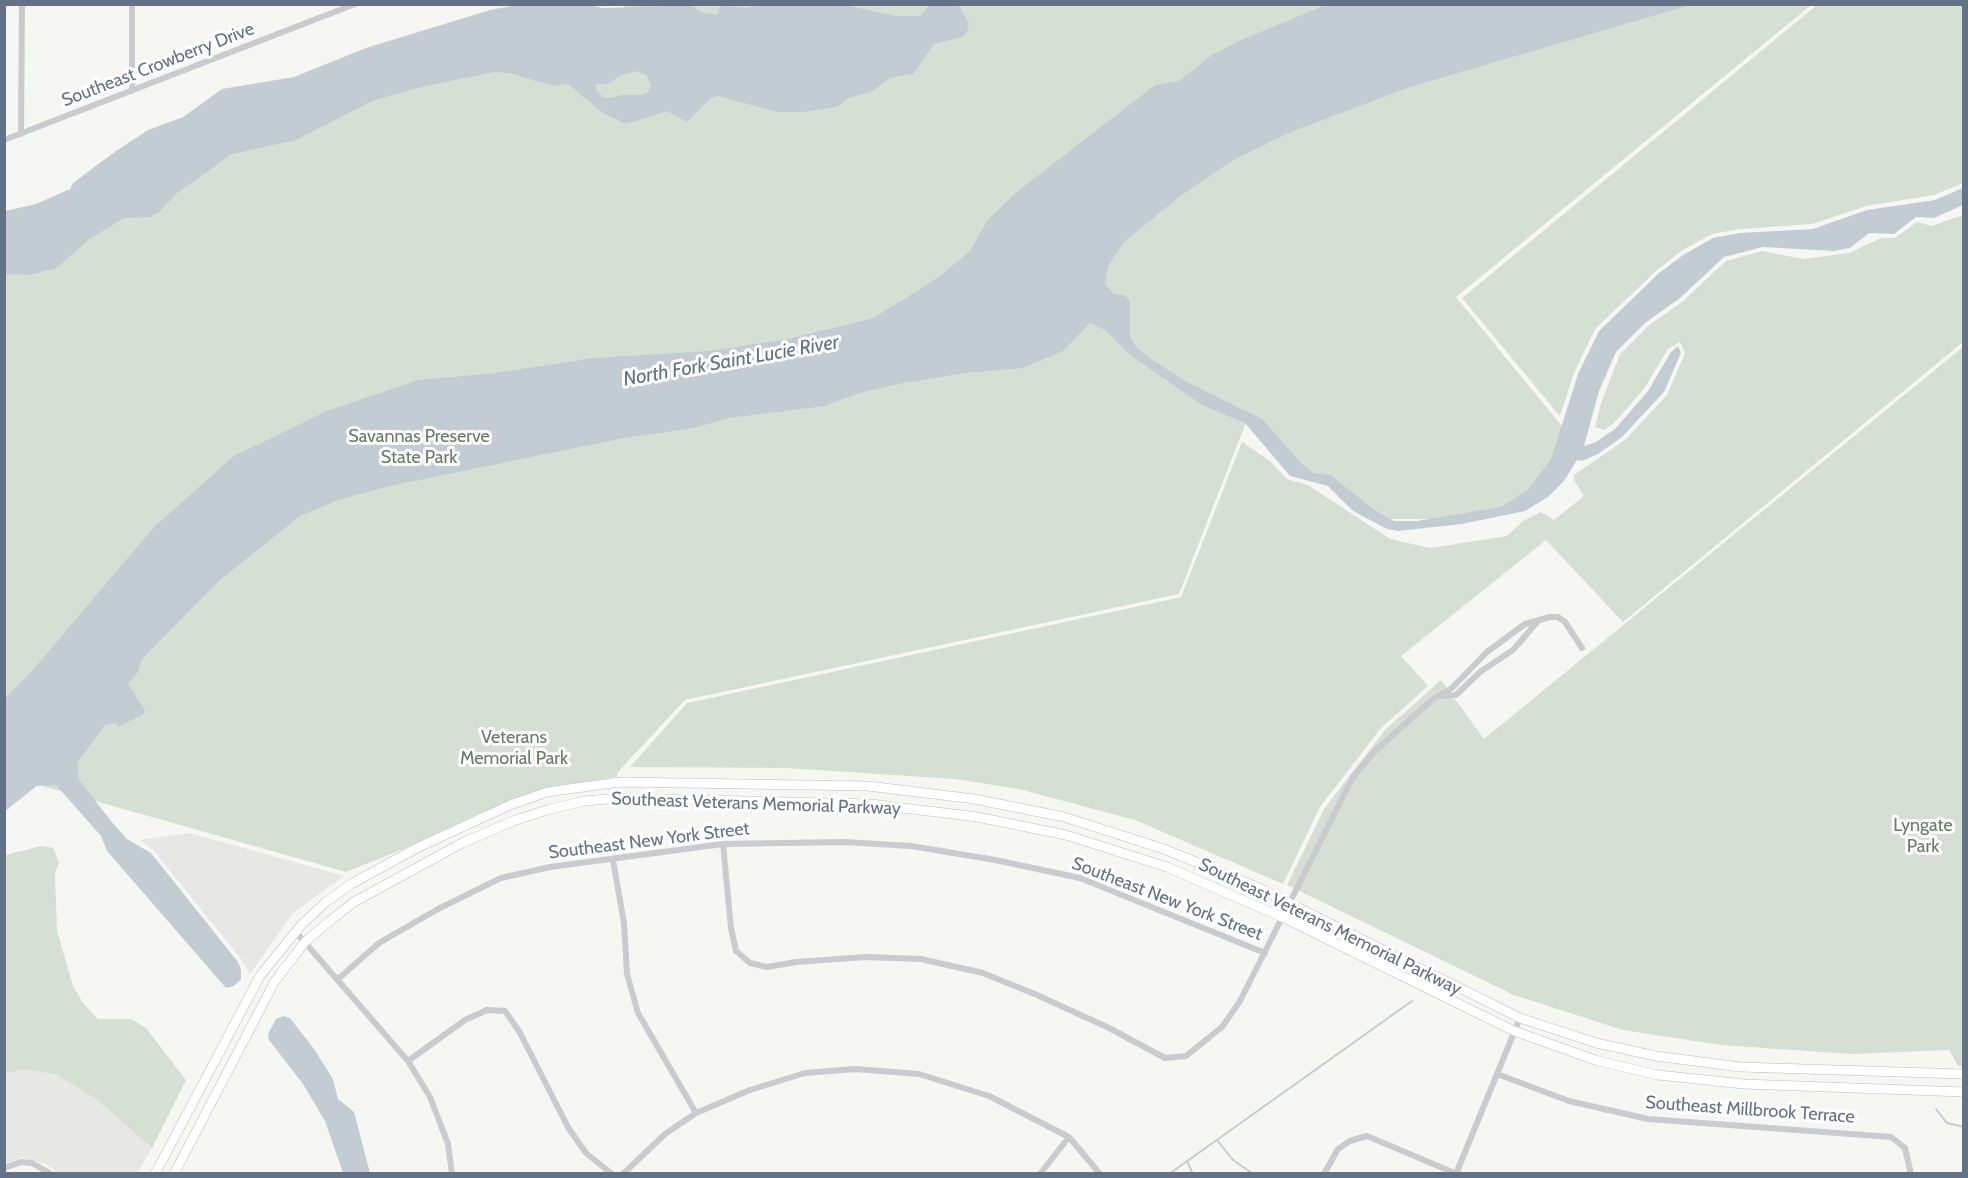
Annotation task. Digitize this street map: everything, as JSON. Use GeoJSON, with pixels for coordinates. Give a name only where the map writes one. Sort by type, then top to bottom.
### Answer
{"type":"FeatureCollection","features":[{"type":"Feature","properties":{"kind":"main road","name":"Southeast Veterans Memorial Parkway"},"geometry":{"type":"LineString","coordinates":[[155,1173],[260,976],[296,931],[326,902],[351,884],[459,826],[510,805],[547,792],[581,786],[661,781],[868,786],[974,799],[1064,817],[1164,849],[1291,904],[1520,1018],[1596,1043],[1656,1056],[1740,1067],[1964,1074]]}},
{"type":"Feature","properties":{"kind":"main road","name":"Southeast Veterans Memorial Parkway"},"geometry":{"type":"LineString","coordinates":[[174,1173],[275,981],[305,942],[354,902],[462,843],[550,808],[584,801],[620,798],[871,804],[977,817],[1066,836],[1167,867],[1284,918],[1514,1031],[1598,1061],[1658,1075],[1744,1083],[1964,1092]]}},
{"type":"Feature","properties":{"kind":"street"},"geometry":{"type":"LineString","coordinates":[[21,134],[22,4]]}},
{"type":"Feature","properties":{"kind":"street"},"geometry":{"type":"LineString","coordinates":[[132,4],[132,91]]}},
{"type":"Feature","properties":{"kind":"street","name":"Southeast Crowberry Drive"},"geometry":{"type":"LineString","coordinates":[[4,140],[355,4]]}},
{"type":"Feature","properties":{"kind":"street"},"geometry":{"type":"LineString","coordinates":[[723,844],[731,928],[736,951],[750,963],[767,967],[796,962],[866,957],[921,959],[983,973],[1109,1028],[1165,1058],[1186,1056],[1222,1027],[1240,1001],[1284,918],[1353,777],[1374,752],[1494,647],[1525,624],[1555,616],[1562,620],[1582,648]]}},
{"type":"Feature","properties":{"kind":"street"},"geometry":{"type":"LineString","coordinates":[[1439,696],[1456,695],[1480,672],[1503,659],[1531,632],[1539,620]]}},
{"type":"Feature","properties":{"kind":"street"},"geometry":{"type":"LineString","coordinates":[[1494,647],[1503,659]]}},
{"type":"Feature","properties":{"kind":"street","name":"Southeast New York Street"},"geometry":{"type":"LineString","coordinates":[[338,979],[379,943],[438,909],[501,878],[550,867],[723,844],[845,842],[911,846],[995,860],[1080,878],[1265,953]]}},
{"type":"Feature","properties":{"kind":"street"},"geometry":{"type":"LineString","coordinates":[[613,860],[624,923],[627,974],[638,1013],[696,1113]]}},
{"type":"Feature","properties":{"kind":"street"},"geometry":{"type":"LineString","coordinates":[[296,931],[408,1061],[430,1097],[448,1144],[452,1173]]}},
{"type":"Feature","properties":{"kind":"street"},"geometry":{"type":"LineString","coordinates":[[408,1061],[465,1020],[487,1010],[505,1011],[519,1031],[569,1128],[586,1153],[612,1173]]}},
{"type":"Feature","properties":{"kind":"street"},"geometry":{"type":"LineString","coordinates":[[1324,1173],[1338,1149],[1350,1141],[1367,1136],[1456,1173],[1520,1018]]}},
{"type":"Feature","properties":{"kind":"street"},"geometry":{"type":"LineString","coordinates":[[623,1173],[665,1134],[696,1113],[750,1090],[805,1073],[855,1069],[919,1074],[989,1096],[1069,1137],[1100,1173]]}},
{"type":"Feature","properties":{"kind":"street","name":"Southeast Millbrook Terrace"},"geometry":{"type":"LineString","coordinates":[[1497,1074],[1569,1101],[1648,1119],[1891,1137],[1905,1148],[1911,1173]]}},
{"type":"Feature","properties":{"kind":"street"},"geometry":{"type":"LineString","coordinates":[[1040,1173],[1069,1137]]}},
{"type":"Feature","properties":{"kind":"street"},"geometry":{"type":"LineString","coordinates":[[4,1168],[21,1162],[32,1163],[51,1173]]}},
{"type":"Feature","properties":{"kind":"shaded area"},"geometry":{"type":"Polygon","coordinates":[[[190,833],[344,876],[293,913],[250,974],[241,959],[154,851],[140,840],[190,833]]]}},
{"type":"Feature","properties":{"kind":"shaded area"},"geometry":{"type":"Polygon","coordinates":[[[23,1069],[57,1075],[99,1101],[123,1121],[152,1148],[137,1173],[58,1173],[46,1164],[22,1158],[5,1164],[5,1074],[23,1069]]]}},
{"type":"Feature","properties":{"kind":"green space","name":"Savannas Preserve State Park"},"geometry":{"type":"Polygon","coordinates":[[[624,5],[1811,5],[1456,297],[1570,436],[1516,506],[1431,519],[1377,519],[1297,464],[1247,420],[1179,594],[685,700],[617,773],[617,777],[551,787],[482,812],[411,846],[346,872],[5,777],[5,246],[137,168],[630,26],[624,5]]]}},
{"type":"Feature","properties":{"kind":"green space"},"geometry":{"type":"Polygon","coordinates":[[[1817,5],[1963,5],[1963,183],[1934,195],[1866,206],[1812,224],[1740,229],[1712,234],[1681,251],[1655,272],[1595,329],[1574,373],[1560,416],[1462,298],[1817,5]]]}},
{"type":"Feature","properties":{"kind":"green space"},"geometry":{"type":"Polygon","coordinates":[[[1963,215],[1963,342],[1623,622],[1546,540],[1401,656],[1428,686],[1381,728],[1320,807],[1283,884],[1135,820],[1019,789],[955,779],[787,768],[630,767],[687,703],[1181,597],[1242,442],[1270,461],[1287,479],[1308,485],[1390,539],[1430,548],[1507,536],[1523,521],[1541,512],[1554,520],[1584,496],[1574,480],[1574,475],[1625,440],[1667,395],[1685,353],[1680,342],[1668,349],[1644,389],[1613,424],[1604,430],[1595,427],[1601,403],[1620,354],[1648,326],[1682,302],[1726,261],[1762,251],[1803,259],[1849,253],[1881,238],[1895,238],[1917,222],[1932,226],[1963,215]]]}},
{"type":"Feature","properties":{"kind":"green space","name":"Lyngate Park"},"geometry":{"type":"Polygon","coordinates":[[[1963,347],[1963,1066],[1958,1066],[1949,1050],[1852,1054],[1721,1045],[1623,1030],[1514,995],[1287,885],[1324,809],[1385,730],[1441,680],[1484,739],[1963,347]]]}},
{"type":"Feature","properties":{"kind":"green space"},"geometry":{"type":"Polygon","coordinates":[[[42,846],[53,848],[59,862],[55,874],[57,931],[73,986],[83,1003],[98,1019],[131,1019],[146,1028],[186,1080],[152,1148],[99,1101],[57,1075],[23,1069],[5,1074],[5,855],[42,846]]]}},
{"type":"Feature","properties":{"kind":"water"},"geometry":{"type":"Polygon","coordinates":[[[586,4],[603,8],[690,5],[701,12],[717,15],[721,5],[746,8],[765,4],[844,5],[896,16],[920,16],[929,5],[958,4],[969,23],[967,32],[962,37],[934,44],[913,74],[890,78],[871,92],[848,98],[837,107],[805,112],[777,112],[718,96],[711,98],[687,122],[667,111],[626,124],[603,113],[568,84],[554,86],[509,73],[494,72],[417,88],[372,101],[296,140],[232,154],[177,193],[159,212],[150,217],[124,218],[89,239],[57,268],[29,275],[5,274],[5,211],[36,204],[70,189],[73,183],[116,151],[148,130],[183,117],[222,89],[294,77],[366,48],[490,10],[517,5],[586,4]],[[636,71],[619,76],[609,84],[596,84],[596,90],[603,97],[611,98],[621,95],[641,95],[648,92],[651,85],[646,75],[636,71]]]}},
{"type":"Feature","properties":{"kind":"water","name":"North Fork Saint Lucie River"},"geometry":{"type":"Polygon","coordinates":[[[1328,4],[1690,5],[1410,87],[1291,132],[1233,160],[1179,197],[1124,242],[1108,266],[1105,284],[1114,294],[1124,295],[1130,300],[1130,336],[1136,347],[1183,380],[1262,419],[1303,465],[1314,473],[1330,475],[1376,511],[1394,521],[1417,521],[1501,507],[1528,490],[1551,459],[1578,374],[1599,331],[1658,274],[1683,255],[1713,238],[1740,233],[1813,229],[1867,210],[1935,200],[1963,188],[1963,205],[1934,218],[1916,217],[1894,234],[1869,233],[1850,248],[1833,251],[1763,247],[1724,257],[1680,298],[1645,323],[1616,352],[1599,391],[1584,446],[1596,442],[1616,428],[1648,391],[1671,352],[1678,346],[1681,353],[1664,392],[1622,437],[1598,454],[1582,461],[1577,460],[1564,481],[1548,497],[1525,511],[1462,524],[1398,531],[1387,529],[1353,511],[1328,486],[1290,476],[1245,423],[1204,406],[1131,356],[1105,330],[1090,323],[1063,351],[1023,368],[964,373],[903,383],[859,393],[825,406],[729,418],[694,428],[624,438],[390,486],[338,500],[300,516],[220,580],[142,659],[138,672],[128,684],[145,710],[143,714],[118,727],[116,723],[105,725],[77,763],[79,780],[111,821],[127,839],[151,853],[238,962],[241,979],[234,986],[226,988],[107,851],[101,836],[56,785],[37,786],[5,811],[5,698],[32,671],[154,527],[234,456],[329,410],[418,380],[496,373],[593,358],[710,351],[788,339],[874,318],[940,276],[970,251],[987,221],[1018,191],[1155,85],[1179,81],[1212,55],[1241,40],[1328,4]]]}},
{"type":"Feature","properties":{"kind":"water"},"geometry":{"type":"Polygon","coordinates":[[[283,1016],[290,1018],[314,1049],[333,1079],[338,1099],[354,1112],[370,1173],[343,1173],[325,1121],[303,1084],[269,1040],[268,1034],[276,1019],[283,1016]]]}},
{"type":"Feature","properties":{"kind":"waterway"},"geometry":{"type":"LineString","coordinates":[[1169,1174],[1412,1001]]}},
{"type":"Feature","properties":{"kind":"waterway"},"geometry":{"type":"LineString","coordinates":[[1936,1109],[1947,1123],[1964,1127]]}},
{"type":"Feature","properties":{"kind":"waterway"},"geometry":{"type":"LineString","coordinates":[[1217,1140],[1233,1160],[1253,1174]]}},
{"type":"Feature","properties":{"kind":"waterway"},"geometry":{"type":"LineString","coordinates":[[1187,1161],[1193,1174]]}},
{"type":"Feature","properties":{"kind":"park label","name":"Veterans Memorial Park"},"geometry":{"type":"Point","coordinates":[514,748]}}]}
